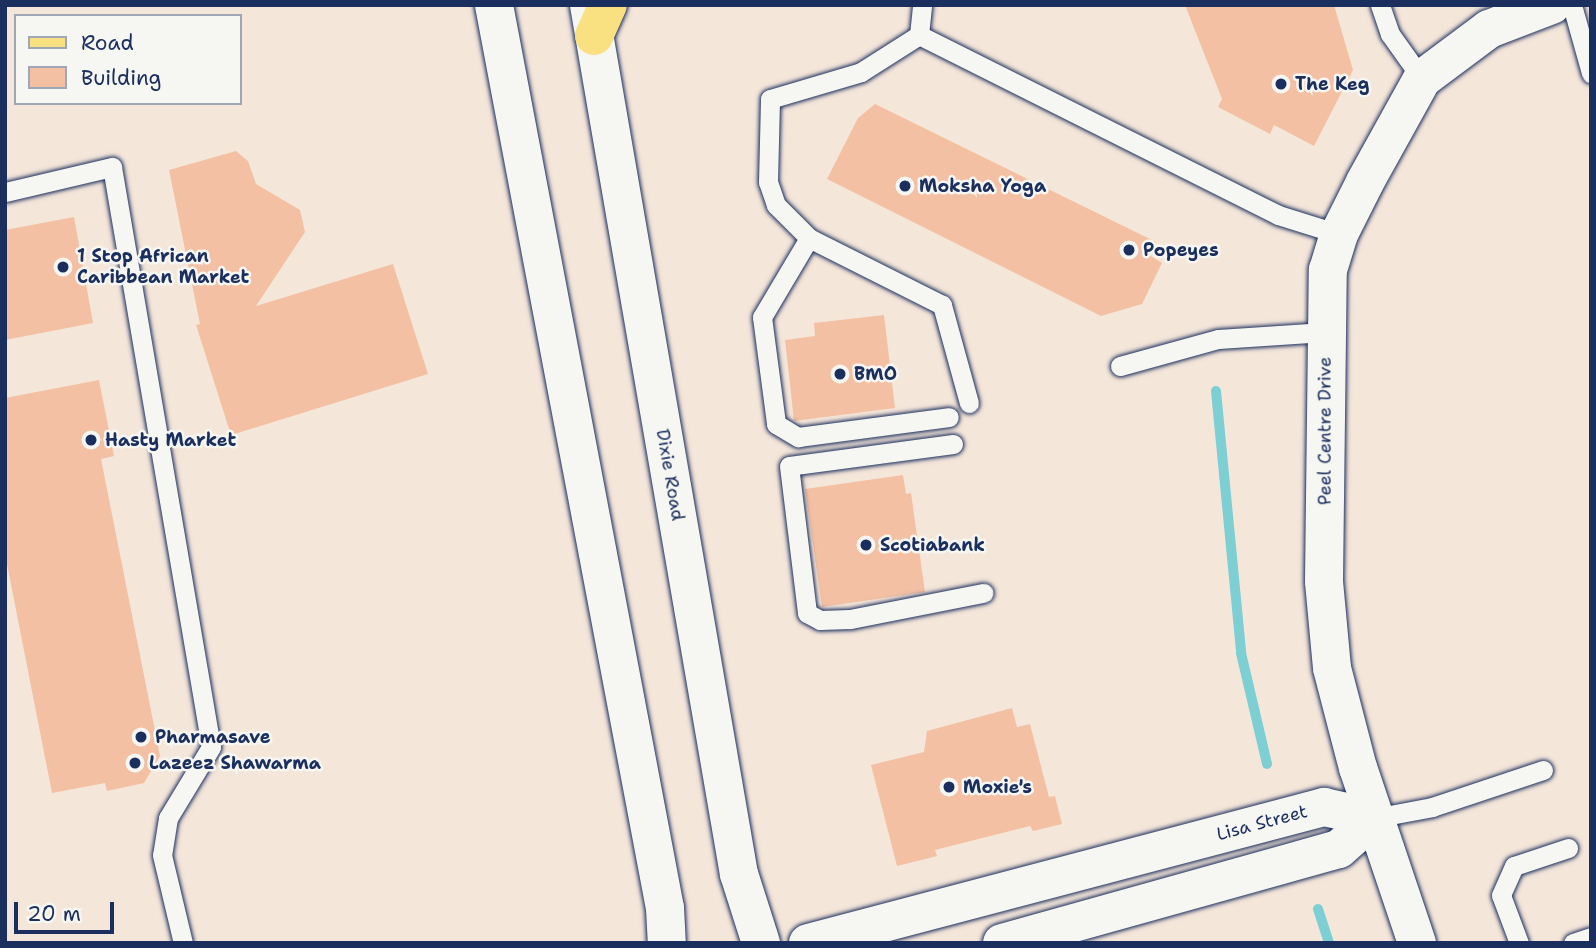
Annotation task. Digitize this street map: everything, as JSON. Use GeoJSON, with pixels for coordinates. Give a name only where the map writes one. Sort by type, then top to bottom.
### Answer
{"type":"FeatureCollection","features":[{"type":"Feature","properties":{"kind":"street"},"geometry":{"type":"LineString","coordinates":[[494,5],[665,908],[667,943]]}},
{"type":"Feature","properties":{"kind":"street","name":"Peel Centre Drive"},"geometry":{"type":"LineString","coordinates":[[1417,943],[1374,818],[1332,668],[1324,581],[1325,331],[1328,270],[1339,234],[1422,79],[1433,67],[1489,29],[1552,5]]}},
{"type":"Feature","properties":{"kind":"street","name":"Dixie Road"},"geometry":{"type":"LineString","coordinates":[[597,15],[739,874],[761,943]]}},
{"type":"Feature","properties":{"kind":"street","name":"Lisa Street"},"geometry":{"type":"LineString","coordinates":[[808,943],[1324,807],[1374,818]]}},
{"type":"Feature","properties":{"kind":"street"},"geometry":{"type":"LineString","coordinates":[[1002,943],[1339,849],[1374,818]]}},
{"type":"Feature","properties":{"kind":"lane"},"geometry":{"type":"LineString","coordinates":[[919,34],[922,5]]}},
{"type":"Feature","properties":{"kind":"lane"},"geometry":{"type":"LineString","coordinates":[[1380,5],[1390,34],[1422,79]]}},
{"type":"Feature","properties":{"kind":"lane"},"geometry":{"type":"LineString","coordinates":[[1572,5],[1591,73]]}},
{"type":"Feature","properties":{"kind":"lane"},"geometry":{"type":"LineString","coordinates":[[919,34],[1278,215],[1339,234]]}},
{"type":"Feature","properties":{"kind":"lane"},"geometry":{"type":"LineString","coordinates":[[919,34],[861,72],[771,99],[768,182],[776,205],[809,239],[942,305],[970,403]]}},
{"type":"Feature","properties":{"kind":"lane"},"geometry":{"type":"LineString","coordinates":[[5,192],[112,167],[211,747],[167,818],[162,855],[183,943]]}},
{"type":"Feature","properties":{"kind":"lane"},"geometry":{"type":"LineString","coordinates":[[809,239],[762,317],[776,424],[798,437],[949,417]]}},
{"type":"Feature","properties":{"kind":"lane"},"geometry":{"type":"LineString","coordinates":[[1120,366],[1218,339],[1325,331]]}},
{"type":"Feature","properties":{"kind":"lane"},"geometry":{"type":"LineString","coordinates":[[953,444],[789,466],[807,613],[820,620],[850,619],[983,593]]}},
{"type":"Feature","properties":{"kind":"lane"},"geometry":{"type":"LineString","coordinates":[[1374,818],[1432,807],[1543,770]]}},
{"type":"Feature","properties":{"kind":"lane"},"geometry":{"type":"LineString","coordinates":[[1519,943],[1501,895],[1514,866],[1567,848]]}},
{"type":"Feature","properties":{"kind":"lane"},"geometry":{"type":"LineString","coordinates":[[1573,943],[1591,937]]}},
{"type":"Feature","properties":{"kind":"building","name":"The Keg"},"geometry":{"type":"Polygon","coordinates":[[[1185,5],[1334,5],[1353,70],[1314,146],[1274,125],[1270,134],[1218,107],[1222,99],[1185,5]]]}},
{"type":"Feature","properties":{"kind":"building"},"geometry":{"type":"Polygon","coordinates":[[[875,104],[1156,242],[1149,255],[1162,263],[1142,304],[1101,316],[827,179],[858,118],[875,104]]]}},
{"type":"Feature","properties":{"kind":"building"},"geometry":{"type":"Polygon","coordinates":[[[236,151],[248,161],[256,184],[300,210],[305,232],[256,306],[393,264],[428,374],[231,435],[196,325],[200,324],[169,170],[236,151]]]}},
{"type":"Feature","properties":{"kind":"building"},"geometry":{"type":"Polygon","coordinates":[[[74,217],[93,323],[5,340],[5,230],[74,217]]]}},
{"type":"Feature","properties":{"kind":"building","name":"BMO"},"geometry":{"type":"Polygon","coordinates":[[[884,315],[895,408],[794,421],[785,340],[815,336],[814,323],[884,315]]]}},
{"type":"Feature","properties":{"kind":"building"},"geometry":{"type":"Polygon","coordinates":[[[99,380],[114,456],[101,459],[160,756],[144,783],[107,791],[105,783],[52,793],[5,554],[5,398],[99,380]]]}},
{"type":"Feature","properties":{"kind":"building","name":"Scotiabank"},"geometry":{"type":"Polygon","coordinates":[[[903,475],[906,494],[911,493],[925,592],[822,607],[805,489],[903,475]]]}},
{"type":"Feature","properties":{"kind":"building","name":"Moxie's"},"geometry":{"type":"Polygon","coordinates":[[[1012,708],[1017,727],[1030,724],[1049,797],[1055,796],[1062,824],[1033,831],[1030,826],[935,850],[937,856],[897,866],[871,765],[924,752],[927,731],[1012,708]]]}},
{"type":"Feature","properties":{"kind":"waterway"},"geometry":{"type":"LineString","coordinates":[[1216,391],[1241,653],[1267,764]]}},
{"type":"Feature","properties":{"kind":"waterway"},"geometry":{"type":"LineString","coordinates":[[1318,909],[1329,943]]}},
{"type":"Feature","properties":{"kind":"place","name":"The Keg"},"geometry":{"type":"Point","coordinates":[1281,84]}},
{"type":"Feature","properties":{"kind":"place","name":"Moksha Yoga"},"geometry":{"type":"Point","coordinates":[905,186]}},
{"type":"Feature","properties":{"kind":"place","name":"Popeyes"},"geometry":{"type":"Point","coordinates":[1129,250]}},
{"type":"Feature","properties":{"kind":"place","name":"1 Stop African Caribbean Market"},"geometry":{"type":"Point","coordinates":[63,267]}},
{"type":"Feature","properties":{"kind":"place","name":"BMO"},"geometry":{"type":"Point","coordinates":[840,374]}},
{"type":"Feature","properties":{"kind":"place","name":"Hasty Market"},"geometry":{"type":"Point","coordinates":[91,440]}},
{"type":"Feature","properties":{"kind":"place","name":"Scotiabank"},"geometry":{"type":"Point","coordinates":[866,545]}},
{"type":"Feature","properties":{"kind":"place","name":"Pharmasave"},"geometry":{"type":"Point","coordinates":[141,737]}},
{"type":"Feature","properties":{"kind":"place","name":"Lazeez Shawarma"},"geometry":{"type":"Point","coordinates":[135,763]}},
{"type":"Feature","properties":{"kind":"place","name":"Moxie's"},"geometry":{"type":"Point","coordinates":[949,787]}}]}
